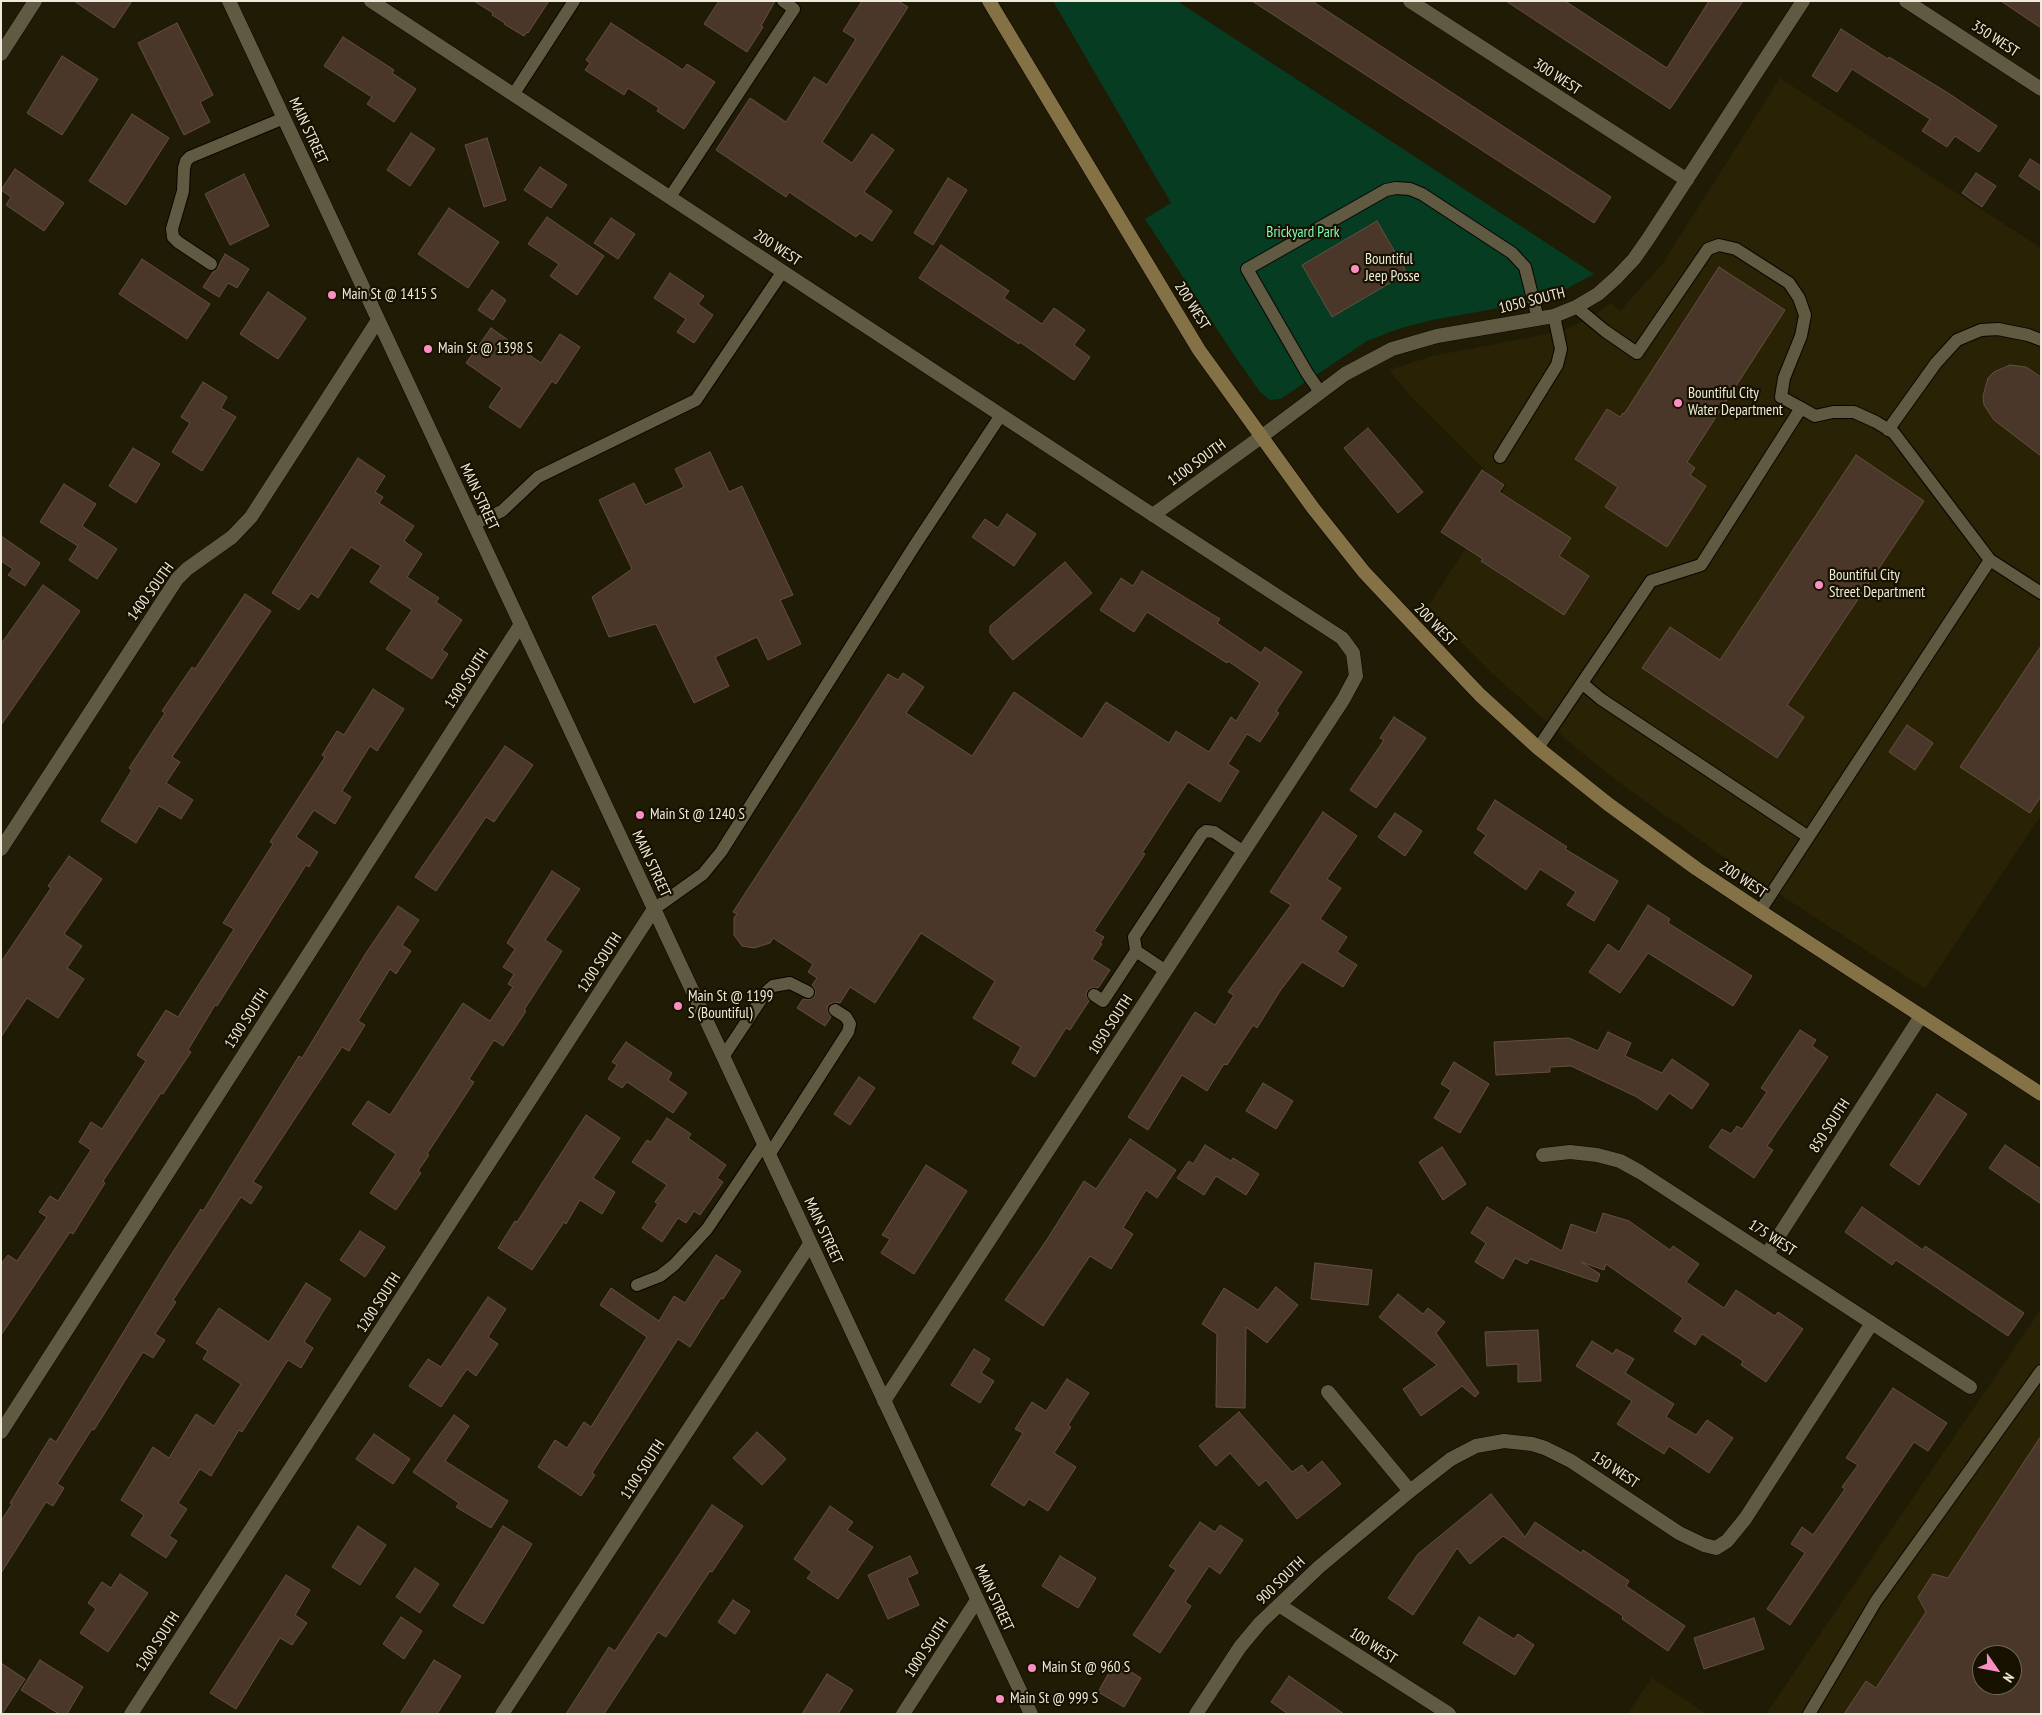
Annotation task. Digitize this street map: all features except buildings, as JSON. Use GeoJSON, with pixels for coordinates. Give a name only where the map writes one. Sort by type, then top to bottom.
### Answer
{"type":"FeatureCollection","features":[{"type":"Feature","properties":{"kind":"main road","name":"200 WEST"},"geometry":{"type":"LineString","coordinates":[[989,1],[1200,350],[1260,437],[1364,572],[1480,695],[1538,748],[1608,804],[1697,868],[2041,1094]]}},
{"type":"Feature","properties":{"kind":"street"},"geometry":{"type":"LineString","coordinates":[[1,54],[35,1]]}},
{"type":"Feature","properties":{"kind":"street","name":"MAIN STREET"},"geometry":{"type":"LineString","coordinates":[[229,1],[1030,1714]]}},
{"type":"Feature","properties":{"kind":"street","name":"200 WEST"},"geometry":{"type":"LineString","coordinates":[[371,1],[1342,638],[1353,653],[1356,663]]}},
{"type":"Feature","properties":{"kind":"street","name":"300 WEST"},"geometry":{"type":"LineString","coordinates":[[1410,1],[1687,180]]}},
{"type":"Feature","properties":{"kind":"street","name":"1050 SOUTH"},"geometry":{"type":"LineString","coordinates":[[1260,437],[1345,374],[1392,349],[1414,342],[1554,316],[1576,307],[1604,288],[1634,259],[1803,1]]}},
{"type":"Feature","properties":{"kind":"street","name":"350 WEST"},"geometry":{"type":"LineString","coordinates":[[1906,1],[2041,89]]}},
{"type":"Feature","properties":{"kind":"street","name":"1400 SOUTH"},"geometry":{"type":"LineString","coordinates":[[1,849],[177,578],[232,537],[251,516],[378,320]]}},
{"type":"Feature","properties":{"kind":"street","name":"1100 SOUTH"},"geometry":{"type":"LineString","coordinates":[[1153,515],[1260,437]]}},
{"type":"Feature","properties":{"kind":"street","name":"1300 SOUTH"},"geometry":{"type":"LineString","coordinates":[[1,1432],[521,624]]}},
{"type":"Feature","properties":{"kind":"street","name":"1050 SOUTH"},"geometry":{"type":"LineString","coordinates":[[884,1401],[1352,685],[1356,676],[1356,663]]}},
{"type":"Feature","properties":{"kind":"street","name":"1200 SOUTH"},"geometry":{"type":"LineString","coordinates":[[131,1714],[654,909]]}},
{"type":"Feature","properties":{"kind":"street","name":"850 SOUTH"},"geometry":{"type":"LineString","coordinates":[[1767,1254],[1921,1016]]}},
{"type":"Feature","properties":{"kind":"street","name":"175 WEST"},"geometry":{"type":"LineString","coordinates":[[1543,1155],[1570,1152],[1597,1155],[1620,1162],[1640,1172],[1970,1387]]}},
{"type":"Feature","properties":{"kind":"street","name":"1100 SOUTH"},"geometry":{"type":"LineString","coordinates":[[502,1714],[810,1244]]}},
{"type":"Feature","properties":{"kind":"street","name":"150 WEST"},"geometry":{"type":"LineString","coordinates":[[1489,1443],[1518,1441],[1559,1454],[1679,1533],[1698,1543],[1716,1548],[1727,1541],[1745,1519],[1872,1323]]}},
{"type":"Feature","properties":{"kind":"street"},"geometry":{"type":"LineString","coordinates":[[1328,1392],[1410,1491]]}},
{"type":"Feature","properties":{"kind":"street","name":"900 SOUTH"},"geometry":{"type":"LineString","coordinates":[[1196,1714],[1240,1647],[1260,1623],[1319,1567],[1451,1459],[1476,1446],[1489,1443]]}},
{"type":"Feature","properties":{"kind":"street","name":"1000 SOUTH"},"geometry":{"type":"LineString","coordinates":[[903,1714],[977,1600]]}},
{"type":"Feature","properties":{"kind":"street","name":"100 WEST"},"geometry":{"type":"LineString","coordinates":[[1279,1605],[1450,1714]]}},
{"type":"Feature","properties":{"kind":"lane"},"geometry":{"type":"LineString","coordinates":[[513,95],[574,1]]}},
{"type":"Feature","properties":{"kind":"lane"},"geometry":{"type":"LineString","coordinates":[[670,197],[794,9],[783,1]]}},
{"type":"Feature","properties":{"kind":"lane"},"geometry":{"type":"LineString","coordinates":[[212,264],[173,237],[172,229],[183,191],[186,161],[190,157],[284,118]]}},
{"type":"Feature","properties":{"kind":"lane"},"geometry":{"type":"LineString","coordinates":[[1320,392],[1306,373],[1247,269],[1386,190],[1396,188],[1410,189],[1422,194],[1512,253],[1525,267],[1538,319]]}},
{"type":"Feature","properties":{"kind":"lane"},"geometry":{"type":"LineString","coordinates":[[1576,307],[1605,331],[1637,352],[1708,249],[1719,244],[1736,249],[1789,282],[1799,298],[1805,315],[1801,336],[1784,378],[1781,396],[1814,416],[1833,412],[1854,412],[1894,433],[1990,560],[2041,593]]}},
{"type":"Feature","properties":{"kind":"lane"},"geometry":{"type":"LineString","coordinates":[[474,524],[502,511],[538,477],[696,400],[783,271]]}},
{"type":"Feature","properties":{"kind":"lane"},"geometry":{"type":"LineString","coordinates":[[1500,457],[1557,365],[1561,349],[1554,316]]}},
{"type":"Feature","properties":{"kind":"lane"},"geometry":{"type":"LineString","coordinates":[[1888,430],[1936,363],[1957,340],[1981,330],[1998,329],[2028,335],[2041,340]]}},
{"type":"Feature","properties":{"kind":"lane"},"geometry":{"type":"LineString","coordinates":[[1538,748],[1651,581],[1701,565],[1801,408]]}},
{"type":"Feature","properties":{"kind":"lane"},"geometry":{"type":"LineString","coordinates":[[654,909],[703,874],[721,852],[915,545],[1001,415]]}},
{"type":"Feature","properties":{"kind":"lane"},"geometry":{"type":"LineString","coordinates":[[1760,911],[1807,836],[1925,661],[1990,560]]}},
{"type":"Feature","properties":{"kind":"lane"},"geometry":{"type":"LineString","coordinates":[[1583,684],[1601,699],[1807,836]]}},
{"type":"Feature","properties":{"kind":"lane"},"geometry":{"type":"LineString","coordinates":[[1094,995],[1104,1001],[1136,951],[1134,937],[1202,834],[1206,831],[1214,832],[1244,852]]}},
{"type":"Feature","properties":{"kind":"lane"},"geometry":{"type":"LineString","coordinates":[[1136,951],[1166,971]]}},
{"type":"Feature","properties":{"kind":"lane"},"geometry":{"type":"LineString","coordinates":[[723,1057],[766,992],[773,986],[790,983],[808,992]]}},
{"type":"Feature","properties":{"kind":"lane"},"geometry":{"type":"LineString","coordinates":[[637,1285],[660,1276],[674,1266],[707,1229],[767,1149],[848,1032],[850,1024],[846,1017],[835,1010]]}},
{"type":"Feature","properties":{"kind":"lane"},"geometry":{"type":"LineString","coordinates":[[1810,1714],[1876,1601],[2041,1371]]}},
{"type":"Feature","properties":{"kind":"shaded area"},"geometry":{"type":"Polygon","coordinates":[[[1780,78],[2041,248],[2041,815],[1925,989],[1741,869],[1625,787],[1576,748],[1493,674],[1427,608],[1506,486],[1493,478],[1410,396],[1389,370],[1432,356],[1562,331],[1595,315],[1611,303],[1620,311],[1663,263],[1780,78]]]}},
{"type":"Feature","properties":{"kind":"shaded area"},"geometry":{"type":"Polygon","coordinates":[[[2041,1309],[2041,1714],[1766,1714],[2041,1309]]]}},
{"type":"Feature","properties":{"kind":"shaded area"},"geometry":{"type":"Polygon","coordinates":[[[1652,1678],[1707,1714],[1627,1714],[1652,1678]]]}},
{"type":"Feature","properties":{"kind":"green space","name":"Brickyard Park"},"geometry":{"type":"Polygon","coordinates":[[[1053,1],[1177,1],[1594,274],[1551,297],[1432,320],[1398,329],[1367,341],[1285,396],[1280,399],[1270,400],[1260,392],[1234,355],[1145,219],[1171,203],[1053,1]]]}},
{"type":"Feature","properties":{"kind":"place","name":"Bountiful Jeep Posse"},"geometry":{"type":"Point","coordinates":[1355,269]}},
{"type":"Feature","properties":{"kind":"place","name":"Main St @ 1415 S"},"geometry":{"type":"Point","coordinates":[332,295]}},
{"type":"Feature","properties":{"kind":"place","name":"Main St @ 1398 S"},"geometry":{"type":"Point","coordinates":[428,349]}},
{"type":"Feature","properties":{"kind":"place","name":"Bountiful City Water Department"},"geometry":{"type":"Point","coordinates":[1678,403]}},
{"type":"Feature","properties":{"kind":"place","name":"Bountiful City Street Department"},"geometry":{"type":"Point","coordinates":[1819,585]}},
{"type":"Feature","properties":{"kind":"place","name":"Main St @ 1240 S"},"geometry":{"type":"Point","coordinates":[640,815]}},
{"type":"Feature","properties":{"kind":"place","name":"Main St @ 1199 S (Bountiful)"},"geometry":{"type":"Point","coordinates":[678,1006]}},
{"type":"Feature","properties":{"kind":"place","name":"Main St @ 960 S"},"geometry":{"type":"Point","coordinates":[1032,1668]}},
{"type":"Feature","properties":{"kind":"place","name":"Main St @ 999 S"},"geometry":{"type":"Point","coordinates":[1000,1699]}}]}
